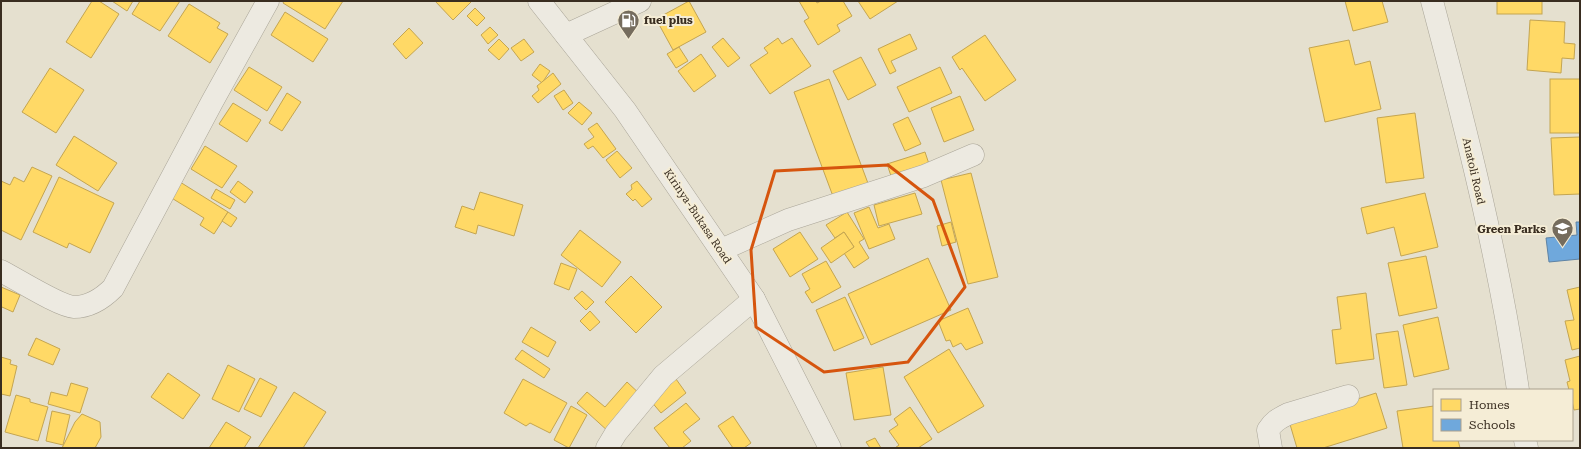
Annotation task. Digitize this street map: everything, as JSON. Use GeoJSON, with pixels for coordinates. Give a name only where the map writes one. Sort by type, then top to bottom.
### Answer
{"type":"FeatureCollection","features":[{"type":"Feature","properties":{"kind":"street"},"geometry":{"type":"LineString","coordinates":[[1,271],[58,302],[74,307],[92,303],[104,297],[113,288],[212,102],[268,1]]}},
{"type":"Feature","properties":{"kind":"street","name":"Kirinya-Bukasa Road"},"geometry":{"type":"LineString","coordinates":[[539,1],[625,110],[754,299],[830,448]]}},
{"type":"Feature","properties":{"kind":"street"},"geometry":{"type":"LineString","coordinates":[[566,35],[640,1]]}},
{"type":"Feature","properties":{"kind":"street","name":"Anatoli Road"},"geometry":{"type":"LineString","coordinates":[[1432,1],[1450,68],[1477,182],[1500,287],[1518,389]]}},
{"type":"Feature","properties":{"kind":"street"},"geometry":{"type":"LineString","coordinates":[[721,250],[788,220],[924,176],[973,155]]}},
{"type":"Feature","properties":{"kind":"street"},"geometry":{"type":"LineString","coordinates":[[607,448],[616,433],[663,376],[754,299]]}},
{"type":"Feature","properties":{"kind":"street"},"geometry":{"type":"LineString","coordinates":[[1271,448],[1268,430],[1273,422],[1288,414],[1348,396]]}},
{"type":"Feature","properties":{"kind":"highlighted area"},"geometry":{"type":"Polygon","coordinates":[[[888,165],[933,200],[965,287],[908,362],[824,372],[756,327],[751,250],[775,171],[888,165]]]}},
{"type":"Feature","properties":{"kind":"building: Homes"},"geometry":{"type":"Polygon","coordinates":[[[92,1],[99,1],[119,14],[91,58],[66,42],[92,1]]]}},
{"type":"Feature","properties":{"kind":"building: Homes"},"geometry":{"type":"Polygon","coordinates":[[[112,1],[133,1],[127,11],[112,1]]]}},
{"type":"Feature","properties":{"kind":"building: Homes"},"geometry":{"type":"Polygon","coordinates":[[[140,1],[180,1],[160,31],[132,14],[140,1]]]}},
{"type":"Feature","properties":{"kind":"building: Homes"},"geometry":{"type":"Polygon","coordinates":[[[284,1],[343,1],[325,29],[283,3],[284,1]]]}},
{"type":"Feature","properties":{"kind":"building: Homes"},"geometry":{"type":"Polygon","coordinates":[[[435,1],[472,1],[453,20],[435,1]]]}},
{"type":"Feature","properties":{"kind":"building: Homes"},"geometry":{"type":"Polygon","coordinates":[[[689,1],[706,32],[673,50],[656,19],[689,1]]]}},
{"type":"Feature","properties":{"kind":"building: Homes"},"geometry":{"type":"Polygon","coordinates":[[[799,1],[816,1],[817,3],[821,1],[843,1],[852,16],[837,25],[840,31],[818,45],[804,21],[809,18],[799,1]]]}},
{"type":"Feature","properties":{"kind":"building: Homes"},"geometry":{"type":"Polygon","coordinates":[[[858,1],[898,1],[870,19],[858,1]]]}},
{"type":"Feature","properties":{"kind":"building: Homes"},"geometry":{"type":"Polygon","coordinates":[[[1345,1],[1382,1],[1388,22],[1353,31],[1345,1]]]}},
{"type":"Feature","properties":{"kind":"building: Homes"},"geometry":{"type":"Polygon","coordinates":[[[1497,1],[1542,1],[1542,14],[1497,14],[1497,1]]]}},
{"type":"Feature","properties":{"kind":"building: Homes"},"geometry":{"type":"Polygon","coordinates":[[[189,4],[220,23],[217,28],[228,34],[210,63],[168,36],[189,4]]]}},
{"type":"Feature","properties":{"kind":"building: Homes"},"geometry":{"type":"Polygon","coordinates":[[[475,8],[485,18],[477,26],[467,16],[475,8]]]}},
{"type":"Feature","properties":{"kind":"building: Homes"},"geometry":{"type":"Polygon","coordinates":[[[285,12],[328,39],[313,62],[271,35],[285,12]]]}},
{"type":"Feature","properties":{"kind":"building: Homes"},"geometry":{"type":"Polygon","coordinates":[[[1530,20],[1565,22],[1564,43],[1575,44],[1574,59],[1562,58],[1561,73],[1527,70],[1530,20]]]}},
{"type":"Feature","properties":{"kind":"building: Homes"},"geometry":{"type":"Polygon","coordinates":[[[490,27],[498,35],[488,44],[481,35],[490,27]]]}},
{"type":"Feature","properties":{"kind":"building: Homes"},"geometry":{"type":"Polygon","coordinates":[[[409,28],[423,43],[406,59],[393,44],[409,28]]]}},
{"type":"Feature","properties":{"kind":"building: Homes"},"geometry":{"type":"Polygon","coordinates":[[[910,34],[917,49],[891,61],[896,71],[890,74],[878,49],[910,34]]]}},
{"type":"Feature","properties":{"kind":"building: Homes"},"geometry":{"type":"Polygon","coordinates":[[[985,35],[1016,80],[985,101],[962,68],[960,70],[952,57],[985,35]]]}},
{"type":"Feature","properties":{"kind":"building: Homes"},"geometry":{"type":"Polygon","coordinates":[[[723,38],[740,58],[728,67],[712,47],[723,38]]]}},
{"type":"Feature","properties":{"kind":"building: Homes"},"geometry":{"type":"Polygon","coordinates":[[[778,38],[782,44],[792,38],[811,66],[770,94],[750,65],[768,53],[764,48],[778,38]]]}},
{"type":"Feature","properties":{"kind":"building: Homes"},"geometry":{"type":"Polygon","coordinates":[[[499,39],[509,49],[499,60],[488,50],[499,39]]]}},
{"type":"Feature","properties":{"kind":"building: Homes"},"geometry":{"type":"Polygon","coordinates":[[[524,39],[534,52],[521,61],[511,48],[524,39]]]}},
{"type":"Feature","properties":{"kind":"building: Homes"},"geometry":{"type":"Polygon","coordinates":[[[1349,40],[1355,65],[1370,61],[1381,109],[1325,122],[1309,48],[1349,40]]]}},
{"type":"Feature","properties":{"kind":"building: Homes"},"geometry":{"type":"Polygon","coordinates":[[[679,47],[688,61],[676,68],[667,54],[679,47]]]}},
{"type":"Feature","properties":{"kind":"building: Homes"},"geometry":{"type":"Polygon","coordinates":[[[701,54],[716,76],[694,92],[678,71],[701,54]]]}},
{"type":"Feature","properties":{"kind":"building: Homes"},"geometry":{"type":"Polygon","coordinates":[[[861,57],[876,85],[848,100],[833,71],[861,57]]]}},
{"type":"Feature","properties":{"kind":"building: Homes"},"geometry":{"type":"Polygon","coordinates":[[[540,64],[550,71],[542,83],[532,75],[540,64]]]}},
{"type":"Feature","properties":{"kind":"building: Homes"},"geometry":{"type":"Polygon","coordinates":[[[249,67],[282,87],[267,111],[234,90],[249,67]]]}},
{"type":"Feature","properties":{"kind":"building: Homes"},"geometry":{"type":"Polygon","coordinates":[[[940,67],[952,93],[909,112],[897,87],[940,67]]]}},
{"type":"Feature","properties":{"kind":"building: Homes"},"geometry":{"type":"Polygon","coordinates":[[[50,68],[84,90],[56,133],[22,112],[50,68]]]}},
{"type":"Feature","properties":{"kind":"building: Homes"},"geometry":{"type":"Polygon","coordinates":[[[553,73],[561,84],[538,103],[532,96],[539,90],[537,86],[553,73]]]}},
{"type":"Feature","properties":{"kind":"building: Homes"},"geometry":{"type":"Polygon","coordinates":[[[829,79],[869,186],[834,199],[794,92],[829,79]]]}},
{"type":"Feature","properties":{"kind":"building: Homes"},"geometry":{"type":"Polygon","coordinates":[[[1550,79],[1580,79],[1580,133],[1550,133],[1550,79]]]}},
{"type":"Feature","properties":{"kind":"building: Homes"},"geometry":{"type":"Polygon","coordinates":[[[564,90],[573,103],[563,110],[554,96],[564,90]]]}},
{"type":"Feature","properties":{"kind":"building: Homes"},"geometry":{"type":"Polygon","coordinates":[[[287,93],[301,102],[282,131],[269,123],[287,93]]]}},
{"type":"Feature","properties":{"kind":"building: Homes"},"geometry":{"type":"Polygon","coordinates":[[[960,96],[974,130],[944,142],[931,108],[960,96]]]}},
{"type":"Feature","properties":{"kind":"building: Homes"},"geometry":{"type":"Polygon","coordinates":[[[579,102],[592,113],[582,125],[568,113],[579,102]]]}},
{"type":"Feature","properties":{"kind":"building: Homes"},"geometry":{"type":"Polygon","coordinates":[[[233,103],[261,120],[247,142],[219,124],[233,103]]]}},
{"type":"Feature","properties":{"kind":"building: Homes"},"geometry":{"type":"Polygon","coordinates":[[[1415,113],[1424,178],[1386,183],[1377,118],[1415,113]]]}},
{"type":"Feature","properties":{"kind":"building: Homes"},"geometry":{"type":"Polygon","coordinates":[[[908,117],[921,144],[905,151],[893,124],[908,117]]]}},
{"type":"Feature","properties":{"kind":"building: Homes"},"geometry":{"type":"Polygon","coordinates":[[[597,123],[616,149],[603,158],[593,146],[588,149],[584,144],[594,137],[588,129],[597,123]]]}},
{"type":"Feature","properties":{"kind":"building: Homes"},"geometry":{"type":"Polygon","coordinates":[[[74,136],[117,163],[98,191],[56,165],[74,136]]]}},
{"type":"Feature","properties":{"kind":"building: Homes"},"geometry":{"type":"Polygon","coordinates":[[[1580,137],[1580,194],[1554,195],[1551,138],[1580,137]]]}},
{"type":"Feature","properties":{"kind":"building: Homes"},"geometry":{"type":"Polygon","coordinates":[[[205,146],[237,166],[222,188],[191,169],[205,146]]]}},
{"type":"Feature","properties":{"kind":"building: Homes"},"geometry":{"type":"Polygon","coordinates":[[[617,151],[632,168],[620,178],[606,160],[617,151]]]}},
{"type":"Feature","properties":{"kind":"building: Homes"},"geometry":{"type":"Polygon","coordinates":[[[925,152],[929,164],[891,176],[887,164],[925,152]]]}},
{"type":"Feature","properties":{"kind":"building: Homes"},"geometry":{"type":"Polygon","coordinates":[[[32,167],[52,176],[21,240],[1,230],[1,181],[10,185],[14,177],[24,182],[32,167]]]}},
{"type":"Feature","properties":{"kind":"building: Homes"},"geometry":{"type":"Polygon","coordinates":[[[971,173],[998,277],[968,284],[941,180],[971,173]]]}},
{"type":"Feature","properties":{"kind":"building: Homes"},"geometry":{"type":"Polygon","coordinates":[[[59,177],[114,203],[90,253],[69,243],[67,248],[33,232],[59,177]]]}},
{"type":"Feature","properties":{"kind":"building: Homes"},"geometry":{"type":"Polygon","coordinates":[[[238,181],[253,192],[245,203],[230,192],[238,181]]]}},
{"type":"Feature","properties":{"kind":"building: Homes"},"geometry":{"type":"Polygon","coordinates":[[[637,181],[652,199],[642,207],[635,199],[633,201],[626,194],[632,189],[631,185],[637,181]]]}},
{"type":"Feature","properties":{"kind":"building: Homes"},"geometry":{"type":"Polygon","coordinates":[[[180,182],[228,212],[214,234],[200,225],[204,218],[170,197],[180,182]]]}},
{"type":"Feature","properties":{"kind":"building: Homes"},"geometry":{"type":"Polygon","coordinates":[[[216,189],[235,200],[230,209],[211,198],[216,189]]]}},
{"type":"Feature","properties":{"kind":"building: Homes"},"geometry":{"type":"Polygon","coordinates":[[[480,192],[523,205],[514,236],[478,225],[476,234],[455,227],[462,206],[474,210],[480,192]]]}},
{"type":"Feature","properties":{"kind":"building: Homes"},"geometry":{"type":"Polygon","coordinates":[[[915,193],[922,214],[879,226],[874,205],[915,193]]]}},
{"type":"Feature","properties":{"kind":"building: Homes"},"geometry":{"type":"Polygon","coordinates":[[[1425,193],[1438,247],[1401,256],[1394,227],[1367,234],[1361,208],[1425,193]]]}},
{"type":"Feature","properties":{"kind":"building: Homes"},"geometry":{"type":"Polygon","coordinates":[[[869,207],[878,228],[889,224],[895,239],[869,249],[854,213],[869,207]]]}},
{"type":"Feature","properties":{"kind":"building: Homes"},"geometry":{"type":"Polygon","coordinates":[[[228,212],[237,218],[231,227],[222,221],[228,212]]]}},
{"type":"Feature","properties":{"kind":"building: Homes"},"geometry":{"type":"Polygon","coordinates":[[[847,212],[864,239],[859,242],[869,258],[854,268],[844,253],[854,247],[844,232],[835,238],[826,225],[847,212]]]}},
{"type":"Feature","properties":{"kind":"building: Homes"},"geometry":{"type":"Polygon","coordinates":[[[951,222],[956,242],[942,246],[937,226],[951,222]]]}},
{"type":"Feature","properties":{"kind":"building: Homes"},"geometry":{"type":"Polygon","coordinates":[[[580,230],[621,262],[602,287],[561,255],[580,230]]]}},
{"type":"Feature","properties":{"kind":"building: Homes"},"geometry":{"type":"Polygon","coordinates":[[[800,232],[818,259],[790,277],[773,249],[800,232]]]}},
{"type":"Feature","properties":{"kind":"building: Homes"},"geometry":{"type":"Polygon","coordinates":[[[844,232],[854,247],[831,263],[821,248],[844,232]]]}},
{"type":"Feature","properties":{"kind":"building: Homes"},"geometry":{"type":"Polygon","coordinates":[[[1426,256],[1437,308],[1399,316],[1388,263],[1426,256]]]}},
{"type":"Feature","properties":{"kind":"building: Homes"},"geometry":{"type":"Polygon","coordinates":[[[928,258],[951,310],[871,345],[848,294],[928,258]]]}},
{"type":"Feature","properties":{"kind":"building: Homes"},"geometry":{"type":"Polygon","coordinates":[[[826,261],[841,287],[812,303],[805,292],[810,289],[802,274],[826,261]]]}},
{"type":"Feature","properties":{"kind":"building: Homes"},"geometry":{"type":"Polygon","coordinates":[[[561,263],[577,269],[569,290],[554,284],[561,263]]]}},
{"type":"Feature","properties":{"kind":"building: Homes"},"geometry":{"type":"Polygon","coordinates":[[[631,276],[662,307],[636,333],[605,302],[631,276]]]}},
{"type":"Feature","properties":{"kind":"building: Homes"},"geometry":{"type":"Polygon","coordinates":[[[1,287],[20,295],[13,312],[2,307],[1,310],[1,287]]]}},
{"type":"Feature","properties":{"kind":"building: Homes"},"geometry":{"type":"Polygon","coordinates":[[[1580,287],[1580,348],[1572,350],[1565,321],[1574,320],[1567,290],[1580,287]]]}},
{"type":"Feature","properties":{"kind":"building: Homes"},"geometry":{"type":"Polygon","coordinates":[[[582,291],[594,302],[586,310],[574,298],[582,291]]]}},
{"type":"Feature","properties":{"kind":"building: Homes"},"geometry":{"type":"Polygon","coordinates":[[[1366,293],[1374,359],[1336,364],[1332,330],[1341,329],[1337,297],[1366,293]]]}},
{"type":"Feature","properties":{"kind":"building: Homes"},"geometry":{"type":"Polygon","coordinates":[[[845,297],[864,338],[834,351],[816,310],[845,297]]]}},
{"type":"Feature","properties":{"kind":"building: Homes"},"geometry":{"type":"Polygon","coordinates":[[[968,308],[983,343],[966,350],[961,343],[953,347],[950,340],[946,341],[938,321],[968,308]]]}},
{"type":"Feature","properties":{"kind":"building: Homes"},"geometry":{"type":"Polygon","coordinates":[[[590,311],[600,322],[590,331],[580,321],[590,311]]]}},
{"type":"Feature","properties":{"kind":"building: Homes"},"geometry":{"type":"Polygon","coordinates":[[[1438,317],[1449,369],[1414,377],[1403,325],[1438,317]]]}},
{"type":"Feature","properties":{"kind":"building: Homes"},"geometry":{"type":"Polygon","coordinates":[[[531,327],[556,342],[548,357],[522,342],[531,327]]]}},
{"type":"Feature","properties":{"kind":"building: Homes"},"geometry":{"type":"Polygon","coordinates":[[[1398,331],[1407,385],[1384,388],[1376,334],[1398,331]]]}},
{"type":"Feature","properties":{"kind":"building: Homes"},"geometry":{"type":"Polygon","coordinates":[[[36,338],[60,349],[53,365],[28,355],[36,338]]]}},
{"type":"Feature","properties":{"kind":"building: Homes"},"geometry":{"type":"Polygon","coordinates":[[[949,349],[984,406],[938,433],[904,377],[949,349]]]}},
{"type":"Feature","properties":{"kind":"building: Homes"},"geometry":{"type":"Polygon","coordinates":[[[522,350],[550,369],[544,378],[515,359],[522,350]]]}},
{"type":"Feature","properties":{"kind":"building: Homes"},"geometry":{"type":"Polygon","coordinates":[[[1580,356],[1580,409],[1574,410],[1573,389],[1569,389],[1567,382],[1570,381],[1565,360],[1580,356]]]}},
{"type":"Feature","properties":{"kind":"building: Homes"},"geometry":{"type":"Polygon","coordinates":[[[1,357],[11,360],[10,364],[17,366],[10,396],[1,394],[1,357]]]}},
{"type":"Feature","properties":{"kind":"building: Homes"},"geometry":{"type":"Polygon","coordinates":[[[228,365],[255,379],[239,412],[212,399],[228,365]]]}},
{"type":"Feature","properties":{"kind":"building: Homes"},"geometry":{"type":"Polygon","coordinates":[[[883,367],[891,415],[854,420],[846,373],[883,367]]]}},
{"type":"Feature","properties":{"kind":"building: Homes"},"geometry":{"type":"Polygon","coordinates":[[[168,373],[200,395],[183,419],[151,397],[168,373]]]}},
{"type":"Feature","properties":{"kind":"building: Homes"},"geometry":{"type":"Polygon","coordinates":[[[260,378],[277,387],[261,417],[244,409],[260,378]]]}},
{"type":"Feature","properties":{"kind":"building: Homes"},"geometry":{"type":"Polygon","coordinates":[[[523,379],[567,403],[550,433],[530,423],[526,426],[504,413],[523,379]]]}},
{"type":"Feature","properties":{"kind":"building: Homes"},"geometry":{"type":"Polygon","coordinates":[[[676,379],[686,393],[661,413],[650,400],[676,379]]]}},
{"type":"Feature","properties":{"kind":"building: Homes"},"geometry":{"type":"Polygon","coordinates":[[[627,382],[642,396],[609,432],[577,403],[587,392],[605,407],[627,382]]]}},
{"type":"Feature","properties":{"kind":"building: Homes"},"geometry":{"type":"Polygon","coordinates":[[[71,383],[88,388],[80,413],[48,404],[51,392],[67,396],[71,383]]]}},
{"type":"Feature","properties":{"kind":"building: Homes"},"geometry":{"type":"Polygon","coordinates":[[[294,392],[326,412],[303,448],[258,448],[294,392]]]}},
{"type":"Feature","properties":{"kind":"building: Homes"},"geometry":{"type":"Polygon","coordinates":[[[1376,393],[1387,428],[1323,448],[1297,448],[1289,421],[1376,393]]]}},
{"type":"Feature","properties":{"kind":"building: Homes"},"geometry":{"type":"Polygon","coordinates":[[[16,395],[30,399],[30,402],[48,407],[38,441],[5,432],[16,395]]]}},
{"type":"Feature","properties":{"kind":"building: Homes"},"geometry":{"type":"Polygon","coordinates":[[[686,403],[700,419],[683,432],[691,441],[682,448],[670,448],[654,428],[686,403]]]}},
{"type":"Feature","properties":{"kind":"building: Homes"},"geometry":{"type":"Polygon","coordinates":[[[571,406],[587,415],[569,448],[554,440],[571,406]]]}},
{"type":"Feature","properties":{"kind":"building: Homes"},"geometry":{"type":"Polygon","coordinates":[[[1433,406],[1433,441],[1458,441],[1460,448],[1403,448],[1397,411],[1433,406]]]}},
{"type":"Feature","properties":{"kind":"building: Homes"},"geometry":{"type":"Polygon","coordinates":[[[910,407],[932,439],[918,448],[895,448],[899,445],[889,431],[898,425],[894,419],[910,407]]]}},
{"type":"Feature","properties":{"kind":"building: Homes"},"geometry":{"type":"Polygon","coordinates":[[[52,411],[70,415],[63,445],[46,441],[52,411]]]}},
{"type":"Feature","properties":{"kind":"building: Homes"},"geometry":{"type":"Polygon","coordinates":[[[82,414],[100,422],[101,437],[95,448],[62,448],[75,422],[82,414]]]}},
{"type":"Feature","properties":{"kind":"building: Homes"},"geometry":{"type":"Polygon","coordinates":[[[733,416],[751,443],[744,448],[733,448],[718,426],[733,416]]]}},
{"type":"Feature","properties":{"kind":"building: Homes"},"geometry":{"type":"Polygon","coordinates":[[[226,422],[251,437],[244,448],[209,448],[226,422]]]}},
{"type":"Feature","properties":{"kind":"building: Homes"},"geometry":{"type":"Polygon","coordinates":[[[875,438],[881,448],[870,448],[866,442],[875,438]]]}},
{"type":"Feature","properties":{"kind":"building: Schools"},"geometry":{"type":"Polygon","coordinates":[[[1576,222],[1580,222],[1580,259],[1549,262],[1546,238],[1577,235],[1576,222]]]}},
{"type":"Feature","properties":{"kind":"place","name":"fuel plus"},"geometry":{"type":"Point","coordinates":[629,40]}},
{"type":"Feature","properties":{"kind":"place","name":"Green Parks"},"geometry":{"type":"Point","coordinates":[1562,248]}}]}
